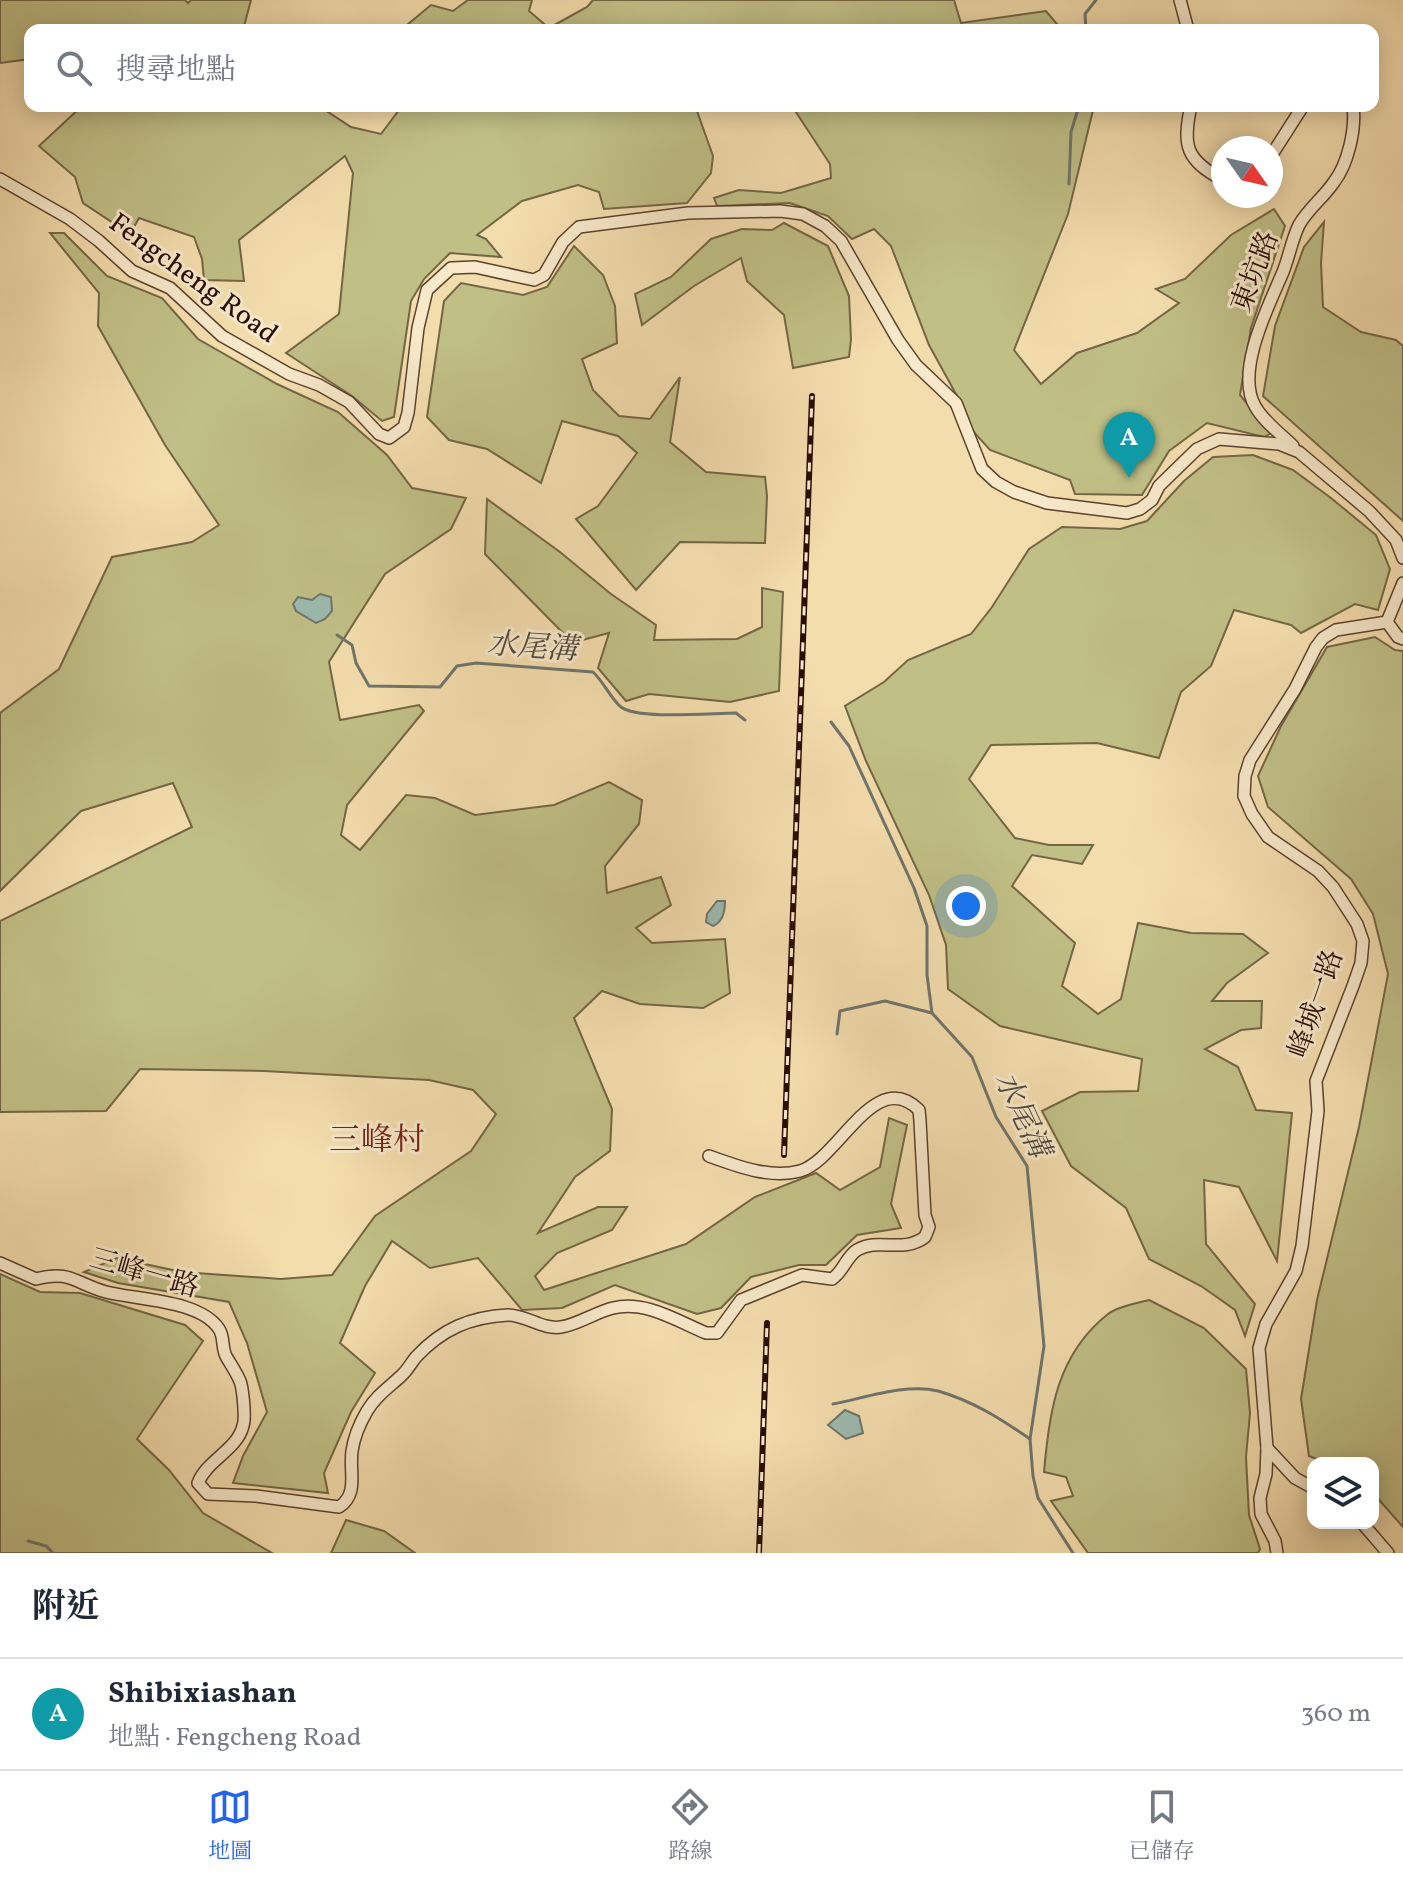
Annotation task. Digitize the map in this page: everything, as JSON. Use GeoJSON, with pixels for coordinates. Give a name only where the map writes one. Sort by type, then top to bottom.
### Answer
{"type":"FeatureCollection","features":[{"type":"Feature","properties":{"kind":"street"},"geometry":{"type":"LineString","coordinates":[[1180,0],[1186,24]]}},
{"type":"Feature","properties":{"kind":"street"},"geometry":{"type":"LineString","coordinates":[[1190,112],[1186,147],[1192,158],[1211,174]]}},
{"type":"Feature","properties":{"kind":"street"},"geometry":{"type":"LineString","coordinates":[[1283,137],[1299,112]]}},
{"type":"Feature","properties":{"kind":"street","name":"東坑路"},"geometry":{"type":"LineString","coordinates":[[1299,452],[1255,406],[1250,385],[1252,357],[1263,315],[1299,226],[1336,181],[1345,160],[1353,112]]}},
{"type":"Feature","properties":{"kind":"street","name":"Fengcheng Road"},"geometry":{"type":"LineString","coordinates":[[0,179],[70,219],[132,271],[170,288],[222,336],[289,374],[319,385],[349,402],[379,434],[389,438],[404,427],[408,413],[418,328],[427,290],[451,268],[475,267],[534,280],[544,275],[563,242],[579,227],[688,213],[780,211],[803,214],[825,226],[841,241],[898,340],[916,365],[956,403],[982,469],[996,482],[1047,503],[1127,513],[1140,509],[1152,500],[1159,486],[1197,449],[1219,439],[1279,444],[1299,452],[1369,511],[1396,540],[1403,558]]}},
{"type":"Feature","properties":{"kind":"street"},"geometry":{"type":"LineString","coordinates":[[1403,583],[1387,622],[1403,639]]}},
{"type":"Feature","properties":{"kind":"street","name":"峰城一路"},"geometry":{"type":"LineString","coordinates":[[1277,1553],[1275,1541],[1261,1514],[1260,1498],[1266,1474],[1267,1448],[1259,1348],[1266,1324],[1296,1271],[1302,1246],[1318,1111],[1316,1081],[1361,963],[1363,941],[1357,924],[1333,887],[1318,871],[1268,837],[1244,796],[1245,776],[1250,760],[1323,638],[1336,630],[1387,622]]}},
{"type":"Feature","properties":{"kind":"street","name":"三峰一路"},"geometry":{"type":"LineString","coordinates":[[0,1263],[36,1279],[55,1274],[65,1276],[105,1292],[187,1307],[207,1317],[222,1333],[222,1351],[243,1384],[245,1417],[239,1436],[202,1474],[198,1483],[201,1488],[208,1494],[256,1496],[339,1507],[347,1502],[351,1492],[352,1453],[357,1430],[367,1411],[378,1395],[450,1328],[468,1320],[511,1315],[550,1327],[563,1327],[630,1305],[706,1333],[717,1333],[741,1300],[802,1275],[832,1279],[840,1273],[854,1252],[866,1247],[905,1247],[925,1237],[929,1227],[925,1215],[919,1110],[903,1099],[889,1097],[879,1102],[855,1121],[829,1154],[801,1170],[787,1173],[751,1170],[709,1156]]}},
{"type":"Feature","properties":{"kind":"street"},"geometry":{"type":"LineString","coordinates":[[1267,1448],[1295,1478],[1307,1485]]}},
{"type":"Feature","properties":{"kind":"street"},"geometry":{"type":"LineString","coordinates":[[1367,1529],[1388,1553]]}},
{"type":"Feature","properties":{"kind":"shaded area"},"geometry":{"type":"Polygon","coordinates":[[[0,0],[185,0],[188,3],[191,0],[251,0],[245,24],[24,24],[24,60],[0,63],[0,0]]]}},
{"type":"Feature","properties":{"kind":"shaded area"},"geometry":{"type":"Polygon","coordinates":[[[468,0],[532,0],[529,11],[544,24],[408,24],[431,5],[453,11],[468,0]]]}},
{"type":"Feature","properties":{"kind":"shaded area"},"geometry":{"type":"Polygon","coordinates":[[[593,0],[954,0],[961,23],[1046,11],[1057,24],[556,24],[587,7],[593,0]]]}},
{"type":"Feature","properties":{"kind":"shaded area"},"geometry":{"type":"Polygon","coordinates":[[[76,112],[328,112],[351,127],[381,134],[398,112],[697,112],[713,156],[711,173],[687,203],[604,209],[599,192],[578,185],[522,201],[477,235],[486,239],[501,257],[450,253],[424,279],[411,301],[394,417],[382,421],[352,396],[286,353],[339,314],[353,173],[345,156],[239,240],[244,281],[204,280],[202,259],[194,237],[139,218],[130,234],[83,203],[75,177],[39,146],[76,112]]]}},
{"type":"Feature","properties":{"kind":"shaded area"},"geometry":{"type":"Polygon","coordinates":[[[796,112],[1093,112],[1068,214],[1014,350],[1041,384],[1077,353],[1137,333],[1179,303],[1156,289],[1185,279],[1231,235],[1274,209],[1285,226],[1251,328],[1240,395],[1271,433],[1264,437],[1207,423],[1169,451],[1142,495],[1075,494],[1070,480],[990,450],[972,430],[929,345],[891,246],[874,229],[852,239],[828,216],[790,203],[717,206],[714,198],[739,190],[781,193],[831,178],[830,164],[796,112]]]}},
{"type":"Feature","properties":{"kind":"shaded area"},"geometry":{"type":"Polygon","coordinates":[[[1324,222],[1321,263],[1323,307],[1361,332],[1396,340],[1403,346],[1403,521],[1263,396],[1275,326],[1304,247],[1324,222]]]}},
{"type":"Feature","properties":{"kind":"shaded area"},"geometry":{"type":"Polygon","coordinates":[[[784,223],[828,246],[849,296],[849,357],[793,368],[784,315],[747,281],[741,258],[694,286],[642,325],[635,294],[671,277],[711,239],[742,229],[772,230],[784,223]]]}},
{"type":"Feature","properties":{"kind":"shaded area"},"geometry":{"type":"Polygon","coordinates":[[[50,233],[64,233],[107,276],[162,298],[198,339],[277,384],[338,412],[387,455],[412,488],[466,498],[451,529],[385,574],[329,662],[340,720],[419,705],[424,711],[347,805],[341,835],[360,850],[406,795],[435,798],[475,815],[554,805],[609,782],[642,800],[639,824],[605,866],[607,893],[661,877],[671,905],[636,928],[652,943],[725,939],[730,993],[703,1008],[640,1004],[602,991],[574,1018],[612,1109],[610,1151],[575,1177],[538,1233],[598,1207],[627,1207],[612,1230],[557,1253],[535,1276],[544,1290],[686,1244],[755,1197],[816,1173],[840,1190],[880,1167],[889,1118],[907,1125],[891,1204],[901,1228],[857,1235],[826,1265],[799,1265],[751,1277],[721,1308],[697,1314],[615,1285],[562,1308],[522,1310],[478,1258],[430,1268],[392,1241],[365,1286],[340,1343],[375,1373],[351,1412],[324,1473],[328,1493],[233,1483],[243,1456],[267,1412],[247,1343],[229,1302],[118,1283],[84,1272],[117,1258],[182,1272],[281,1279],[332,1275],[375,1216],[471,1151],[496,1114],[473,1090],[429,1080],[264,1071],[140,1069],[106,1111],[0,1112],[0,921],[192,827],[173,783],[81,811],[0,891],[0,713],[59,669],[112,557],[192,542],[219,525],[165,445],[98,326],[99,293],[50,233]]]}},
{"type":"Feature","properties":{"kind":"shaded area"},"geometry":{"type":"Polygon","coordinates":[[[574,246],[603,275],[615,306],[617,343],[582,359],[593,390],[619,416],[650,419],[680,377],[670,442],[706,472],[765,477],[765,543],[680,542],[636,590],[576,519],[598,506],[637,453],[618,436],[562,421],[541,483],[487,449],[449,440],[427,417],[444,301],[461,283],[523,295],[547,287],[574,246]]]}},
{"type":"Feature","properties":{"kind":"shaded area"},"geometry":{"type":"Polygon","coordinates":[[[1253,455],[1293,470],[1376,535],[1390,569],[1378,610],[1355,604],[1301,633],[1291,625],[1234,610],[1211,666],[1181,692],[1159,758],[1097,743],[991,745],[969,779],[1015,838],[1049,845],[1093,845],[1082,864],[1032,855],[1012,886],[1075,943],[1062,986],[1098,1014],[1121,999],[1138,923],[1191,933],[1243,934],[1268,953],[1227,983],[1212,1001],[1262,1001],[1261,1028],[1241,1030],[1205,1049],[1238,1067],[1256,1110],[1292,1113],[1277,1261],[1239,1187],[1204,1180],[1206,1244],[1255,1304],[1245,1336],[1235,1310],[1201,1286],[1149,1259],[1126,1208],[1071,1166],[1042,1111],[1080,1092],[1138,1091],[1142,1059],[1000,1026],[948,989],[946,945],[929,895],[866,761],[845,706],[884,682],[908,660],[971,634],[1029,549],[1062,527],[1120,529],[1147,521],[1184,481],[1213,457],[1253,455]]]}},
{"type":"Feature","properties":{"kind":"shaded area"},"geometry":{"type":"Polygon","coordinates":[[[487,499],[656,625],[654,640],[737,639],[762,627],[762,588],[783,592],[779,691],[730,702],[649,694],[626,701],[598,668],[609,633],[575,642],[485,554],[487,499]]]}},
{"type":"Feature","properties":{"kind":"shaded area"},"geometry":{"type":"Polygon","coordinates":[[[1375,637],[1395,650],[1403,651],[1403,1527],[1379,1500],[1379,1457],[1309,1456],[1301,1399],[1317,1300],[1359,1127],[1388,974],[1373,914],[1351,879],[1268,807],[1258,776],[1281,726],[1327,647],[1375,637]]]}},
{"type":"Feature","properties":{"kind":"shaded area"},"geometry":{"type":"Polygon","coordinates":[[[0,1274],[40,1292],[80,1293],[185,1325],[203,1341],[137,1439],[169,1470],[203,1513],[272,1553],[0,1553],[0,1274]]]}},
{"type":"Feature","properties":{"kind":"shaded area"},"geometry":{"type":"Polygon","coordinates":[[[1149,1300],[1204,1328],[1246,1369],[1250,1413],[1246,1457],[1249,1515],[1260,1549],[1258,1553],[1088,1553],[1051,1501],[1073,1496],[1066,1477],[1044,1472],[1053,1406],[1067,1366],[1077,1347],[1108,1314],[1149,1300]]]}},
{"type":"Feature","properties":{"kind":"shaded area"},"geometry":{"type":"Polygon","coordinates":[[[346,1520],[384,1531],[415,1553],[331,1553],[346,1520]]]}},
{"type":"Feature","properties":{"kind":"water"},"geometry":{"type":"Polygon","coordinates":[[[320,594],[331,597],[332,611],[325,619],[316,623],[296,611],[293,604],[298,597],[312,600],[320,594]]]}},
{"type":"Feature","properties":{"kind":"water"},"geometry":{"type":"Polygon","coordinates":[[[717,901],[725,901],[725,909],[721,919],[713,926],[706,922],[707,914],[717,901]]]}},
{"type":"Feature","properties":{"kind":"water"},"geometry":{"type":"Polygon","coordinates":[[[845,1410],[859,1416],[863,1433],[846,1439],[828,1425],[845,1410]]]}},
{"type":"Feature","properties":{"kind":"waterway"},"geometry":{"type":"LineString","coordinates":[[1086,24],[1085,14],[1096,0]]}},
{"type":"Feature","properties":{"kind":"waterway"},"geometry":{"type":"LineString","coordinates":[[1069,184],[1071,132],[1077,112]]}},
{"type":"Feature","properties":{"kind":"waterway","name":"水尾溝"},"geometry":{"type":"LineString","coordinates":[[337,635],[352,645],[356,663],[369,686],[440,687],[457,666],[476,663],[593,672],[618,704],[630,711],[659,715],[736,713],[745,720]]}},
{"type":"Feature","properties":{"kind":"waterway","name":"水尾溝"},"geometry":{"type":"LineString","coordinates":[[831,722],[849,746],[914,888],[927,926],[927,975],[932,1013],[972,1057],[996,1117],[1027,1166],[1044,1346],[1030,1439],[1033,1476],[1038,1498],[1073,1553]]}},
{"type":"Feature","properties":{"kind":"waterway"},"geometry":{"type":"LineString","coordinates":[[837,1034],[840,1011],[885,1001],[932,1013]]}},
{"type":"Feature","properties":{"kind":"waterway"},"geometry":{"type":"LineString","coordinates":[[833,1404],[899,1390],[938,1391],[986,1411],[1030,1439]]}},
{"type":"Feature","properties":{"kind":"waterway"},"geometry":{"type":"LineString","coordinates":[[28,1541],[46,1546],[53,1553]]}},
{"type":"Feature","properties":{"kind":"railway"},"geometry":{"type":"LineString","coordinates":[[784,1155],[812,396]]}},
{"type":"Feature","properties":{"kind":"railway"},"geometry":{"type":"LineString","coordinates":[[759,1553],[767,1323]]}},
{"type":"Feature","properties":{"kind":"place","name":"Shibixiashan"},"geometry":{"type":"Point","coordinates":[1129,478]}},
{"type":"Feature","properties":{"kind":"district","name":"三峰村"},"geometry":{"type":"Point","coordinates":[377,1142]}}]}
